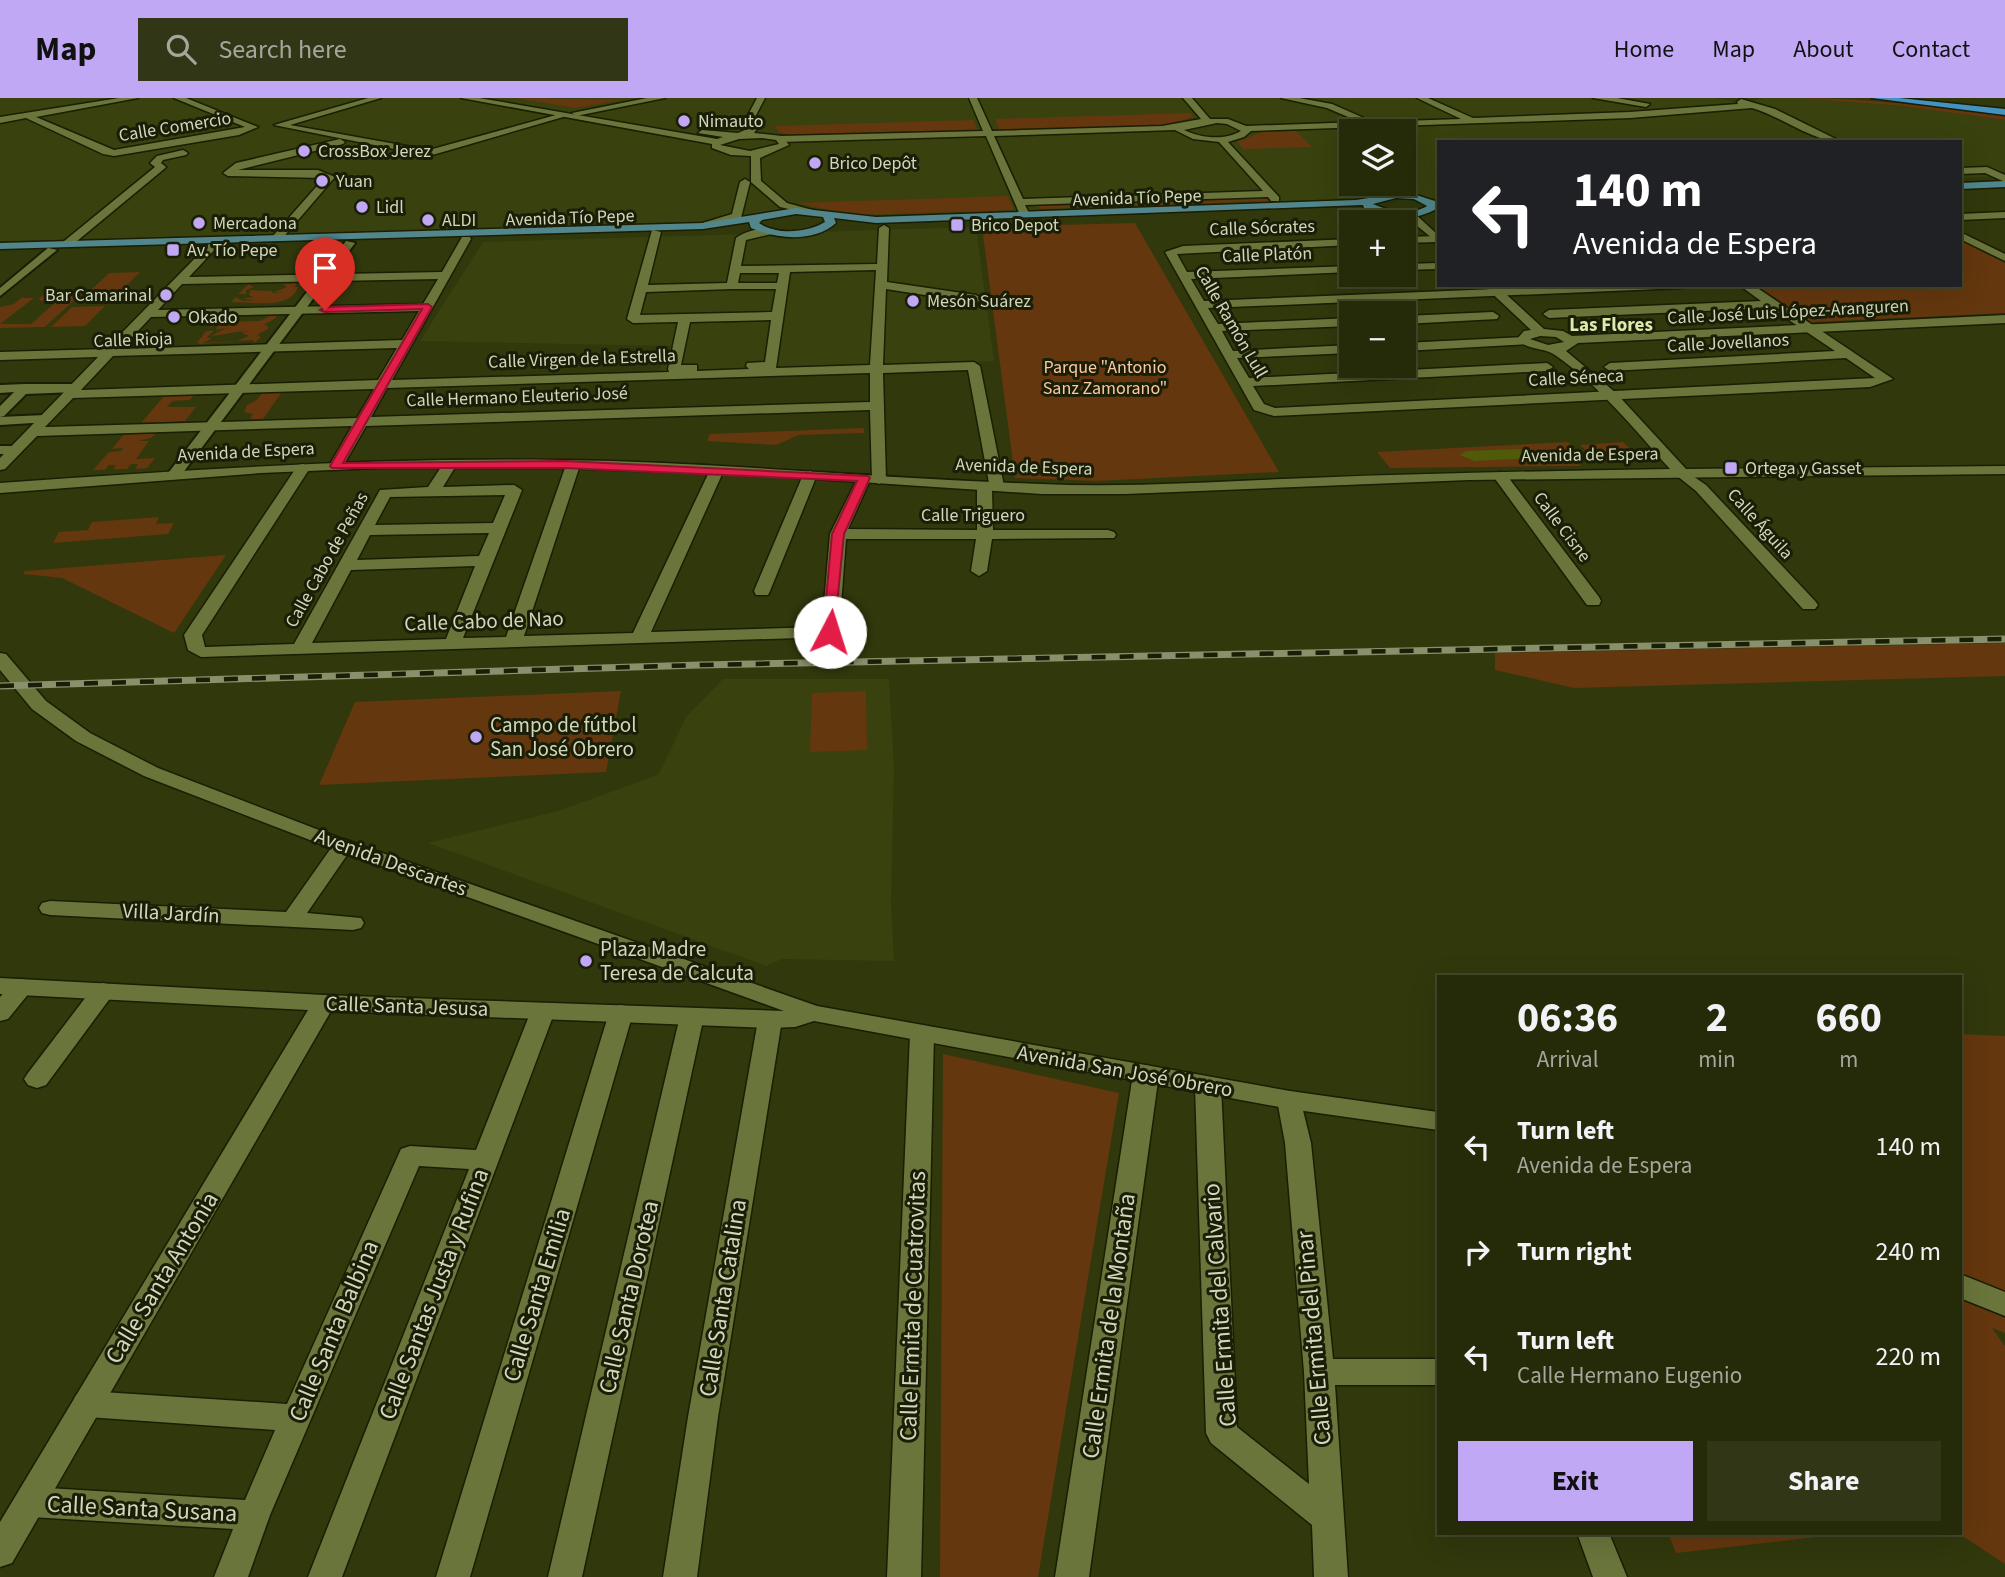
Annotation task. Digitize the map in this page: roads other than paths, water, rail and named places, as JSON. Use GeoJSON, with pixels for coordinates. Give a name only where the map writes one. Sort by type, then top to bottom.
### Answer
{"type":"FeatureCollection","features":[{"type":"Feature","properties":{"kind":"highway"},"geometry":{"type":"LineString","coordinates":[[1876,98],[2005,112]]}},
{"type":"Feature","properties":{"kind":"highway"},"geometry":{"type":"LineString","coordinates":[[1903,98],[2005,104]]}},
{"type":"Feature","properties":{"kind":"highway"},"geometry":{"type":"LineString","coordinates":[[1949,98],[2005,104]]}},
{"type":"Feature","properties":{"kind":"main road"},"geometry":{"type":"LineString","coordinates":[[1962,182],[1987,175],[2005,180]]}},
{"type":"Feature","properties":{"kind":"main road"},"geometry":{"type":"LineString","coordinates":[[1962,183],[2005,180]]}},
{"type":"Feature","properties":{"kind":"main road"},"geometry":{"type":"LineString","coordinates":[[1370,204],[1391,195],[1434,203]]}},
{"type":"Feature","properties":{"kind":"main road"},"geometry":{"type":"LineString","coordinates":[[1416,213],[1426,211],[1434,203]]}},
{"type":"Feature","properties":{"kind":"main road","name":"Avenida Tío Pepe"},"geometry":{"type":"LineString","coordinates":[[0,246],[706,228],[819,230],[901,224],[1370,204]]}},
{"type":"Feature","properties":{"kind":"main road","name":"Avenida Tío Pepe"},"geometry":{"type":"LineString","coordinates":[[0,251],[350,243],[656,232],[706,228],[786,211],[876,220],[1370,204]]}},
{"type":"Feature","properties":{"kind":"main road"},"geometry":{"type":"LineString","coordinates":[[1370,204],[1393,210]]}},
{"type":"Feature","properties":{"kind":"main road"},"geometry":{"type":"LineString","coordinates":[[763,216],[754,222],[755,226],[769,231]]}},
{"type":"Feature","properties":{"kind":"main road"},"geometry":{"type":"LineString","coordinates":[[819,230],[831,223],[832,220],[828,216]]}},
{"type":"Feature","properties":{"kind":"street"},"geometry":{"type":"LineString","coordinates":[[63,98],[82,106]]}},
{"type":"Feature","properties":{"kind":"street"},"geometry":{"type":"LineString","coordinates":[[0,120],[134,98]]}},
{"type":"Feature","properties":{"kind":"street","name":"Calle Comercio"},"geometry":{"type":"LineString","coordinates":[[178,98],[252,127]]}},
{"type":"Feature","properties":{"kind":"street"},"geometry":{"type":"LineString","coordinates":[[278,125],[377,98]]}},
{"type":"Feature","properties":{"kind":"street"},"geometry":{"type":"LineString","coordinates":[[465,98],[717,142],[752,130],[751,117],[761,98]]}},
{"type":"Feature","properties":{"kind":"street"},"geometry":{"type":"LineString","coordinates":[[490,98],[715,136],[739,136],[807,145],[1162,129],[1208,122],[1236,125],[1245,129],[1339,126]]}},
{"type":"Feature","properties":{"kind":"street"},"geometry":{"type":"LineString","coordinates":[[576,113],[661,98]]}},
{"type":"Feature","properties":{"kind":"street"},"geometry":{"type":"LineString","coordinates":[[973,98],[1024,215]]}},
{"type":"Feature","properties":{"kind":"street"},"geometry":{"type":"LineString","coordinates":[[1187,98],[1208,122]]}},
{"type":"Feature","properties":{"kind":"street"},"geometry":{"type":"LineString","coordinates":[[1285,98],[1347,111],[1362,119]]}},
{"type":"Feature","properties":{"kind":"street"},"geometry":{"type":"LineString","coordinates":[[1421,98],[1474,121]]}},
{"type":"Feature","properties":{"kind":"street"},"geometry":{"type":"LineString","coordinates":[[1597,98],[1675,110]]}},
{"type":"Feature","properties":{"kind":"street"},"geometry":{"type":"LineString","coordinates":[[1714,98],[1755,106],[1833,140]]}},
{"type":"Feature","properties":{"kind":"street"},"geometry":{"type":"LineString","coordinates":[[1416,123],[1630,115],[1755,106]]}},
{"type":"Feature","properties":{"kind":"street","name":"Calle Comercio"},"geometry":{"type":"LineString","coordinates":[[26,115],[106,152],[114,153],[239,132],[252,127],[278,125]]}},
{"type":"Feature","properties":{"kind":"street"},"geometry":{"type":"LineString","coordinates":[[278,125],[429,153],[566,115]]}},
{"type":"Feature","properties":{"kind":"street"},"geometry":{"type":"LineString","coordinates":[[1182,125],[1179,130],[1193,136]]}},
{"type":"Feature","properties":{"kind":"street"},"geometry":{"type":"LineString","coordinates":[[765,127],[778,142]]}},
{"type":"Feature","properties":{"kind":"street"},"geometry":{"type":"LineString","coordinates":[[988,136],[1167,134],[1220,138],[1243,135],[1245,129]]}},
{"type":"Feature","properties":{"kind":"street"},"geometry":{"type":"LineString","coordinates":[[1220,138],[1282,205]]}},
{"type":"Feature","properties":{"kind":"street"},"geometry":{"type":"LineString","coordinates":[[67,244],[161,167],[155,163],[160,158],[254,139]]}},
{"type":"Feature","properties":{"kind":"street"},"geometry":{"type":"LineString","coordinates":[[276,239],[330,177],[318,173],[228,173],[239,166],[349,139]]}},
{"type":"Feature","properties":{"kind":"street"},"geometry":{"type":"LineString","coordinates":[[706,228],[737,216],[745,182],[741,156],[718,148],[715,146],[717,142]]}},
{"type":"Feature","properties":{"kind":"street"},"geometry":{"type":"LineString","coordinates":[[778,142],[755,157],[756,182],[784,205],[815,212]]}},
{"type":"Feature","properties":{"kind":"street"},"geometry":{"type":"LineString","coordinates":[[732,152],[765,152]]}},
{"type":"Feature","properties":{"kind":"street"},"geometry":{"type":"LineString","coordinates":[[1964,171],[1987,175]]}},
{"type":"Feature","properties":{"kind":"street"},"geometry":{"type":"LineString","coordinates":[[745,182],[766,206],[763,216]]}},
{"type":"Feature","properties":{"kind":"street"},"geometry":{"type":"LineString","coordinates":[[1018,202],[1269,194]]}},
{"type":"Feature","properties":{"kind":"street"},"geometry":{"type":"LineString","coordinates":[[1962,217],[2005,215]]}},
{"type":"Feature","properties":{"kind":"street"},"geometry":{"type":"LineString","coordinates":[[1416,220],[1437,238]]}},
{"type":"Feature","properties":{"kind":"street"},"geometry":{"type":"LineString","coordinates":[[871,226],[884,228],[901,224]]}},
{"type":"Feature","properties":{"kind":"street"},"geometry":{"type":"LineString","coordinates":[[706,228],[734,233],[741,238]]}},
{"type":"Feature","properties":{"kind":"street"},"geometry":{"type":"LineString","coordinates":[[872,479],[884,228]]}},
{"type":"Feature","properties":{"kind":"street"},"geometry":{"type":"LineString","coordinates":[[741,238],[769,231]]}},
{"type":"Feature","properties":{"kind":"street"},"geometry":{"type":"LineString","coordinates":[[656,232],[633,319],[651,318],[684,324],[777,316]]}},
{"type":"Feature","properties":{"kind":"street"},"geometry":{"type":"LineString","coordinates":[[1962,236],[2005,258]]}},
{"type":"Feature","properties":{"kind":"street"},"geometry":{"type":"LineString","coordinates":[[732,286],[741,238]]}},
{"type":"Feature","properties":{"kind":"street"},"geometry":{"type":"LineString","coordinates":[[336,466],[466,239]]}},
{"type":"Feature","properties":{"kind":"street"},"geometry":{"type":"LineString","coordinates":[[1416,240],[1437,239]]}},
{"type":"Feature","properties":{"kind":"street"},"geometry":{"type":"LineString","coordinates":[[174,475],[350,243]]}},
{"type":"Feature","properties":{"kind":"street","name":"Calle Sócrates"},"geometry":{"type":"LineString","coordinates":[[1175,250],[1339,243]]}},
{"type":"Feature","properties":{"kind":"street"},"geometry":{"type":"LineString","coordinates":[[0,466],[213,246]]}},
{"type":"Feature","properties":{"kind":"street"},"geometry":{"type":"LineString","coordinates":[[0,293],[52,250]]}},
{"type":"Feature","properties":{"kind":"street","name":"Calle Ramón Lull"},"geometry":{"type":"LineString","coordinates":[[1175,250],[1170,252],[1199,305],[1215,328],[1259,407],[1266,410]]}},
{"type":"Feature","properties":{"kind":"street"},"geometry":{"type":"LineString","coordinates":[[1416,266],[1437,265]]}},
{"type":"Feature","properties":{"kind":"street"},"geometry":{"type":"LineString","coordinates":[[735,270],[883,267]]}},
{"type":"Feature","properties":{"kind":"street"},"geometry":{"type":"LineString","coordinates":[[684,324],[674,369],[771,366],[785,269]]}},
{"type":"Feature","properties":{"kind":"street","name":"Calle Platón"},"geometry":{"type":"LineString","coordinates":[[1184,276],[1339,270]]}},
{"type":"Feature","properties":{"kind":"street"},"geometry":{"type":"LineString","coordinates":[[179,281],[446,275]]}},
{"type":"Feature","properties":{"kind":"street"},"geometry":{"type":"LineString","coordinates":[[881,285],[976,299]]}},
{"type":"Feature","properties":{"kind":"street"},"geometry":{"type":"LineString","coordinates":[[641,289],[782,286]]}},
{"type":"Feature","properties":{"kind":"street"},"geometry":{"type":"LineString","coordinates":[[1199,305],[1493,289],[1588,287]]}},
{"type":"Feature","properties":{"kind":"street"},"geometry":{"type":"LineString","coordinates":[[1748,287],[1848,354]]}},
{"type":"Feature","properties":{"kind":"street"},"geometry":{"type":"LineString","coordinates":[[1493,289],[1539,332]]}},
{"type":"Feature","properties":{"kind":"street"},"geometry":{"type":"LineString","coordinates":[[1549,314],[1773,304]]}},
{"type":"Feature","properties":{"kind":"street"},"geometry":{"type":"LineString","coordinates":[[146,314],[428,307]]}},
{"type":"Feature","properties":{"kind":"street"},"geometry":{"type":"LineString","coordinates":[[1416,319],[1493,316]]}},
{"type":"Feature","properties":{"kind":"street","name":"Calle José Luis López-Aranguren"},"geometry":{"type":"LineString","coordinates":[[1572,340],[2005,319]]}},
{"type":"Feature","properties":{"kind":"street"},"geometry":{"type":"LineString","coordinates":[[1215,328],[1339,323]]}},
{"type":"Feature","properties":{"kind":"street"},"geometry":{"type":"LineString","coordinates":[[1416,346],[1525,341],[1539,347],[1556,349],[1573,344],[1572,340],[1559,334],[1539,332],[1524,336],[1525,341]]}},
{"type":"Feature","properties":{"kind":"street","name":"Calle Rioja"},"geometry":{"type":"LineString","coordinates":[[0,358],[405,347]]}},
{"type":"Feature","properties":{"kind":"street","name":"Calle Águila"},"geometry":{"type":"LineString","coordinates":[[1556,349],[1611,396],[1681,472],[1702,488],[1809,605]]}},
{"type":"Feature","properties":{"kind":"street"},"geometry":{"type":"LineString","coordinates":[[1230,355],[1339,350]]}},
{"type":"Feature","properties":{"kind":"street","name":"Calle Jovellanos"},"geometry":{"type":"LineString","coordinates":[[1610,366],[1848,354]]}},
{"type":"Feature","properties":{"kind":"street","name":"Calle Séneca"},"geometry":{"type":"LineString","coordinates":[[1266,410],[1405,385],[1611,396],[1870,383],[1886,379],[1848,354]]}},
{"type":"Feature","properties":{"kind":"street","name":"Calle Virgen de la Estrella"},"geometry":{"type":"LineString","coordinates":[[72,391],[974,366],[990,486]]}},
{"type":"Feature","properties":{"kind":"street"},"geometry":{"type":"LineString","coordinates":[[1246,382],[1405,385],[1547,367]]}},
{"type":"Feature","properties":{"kind":"street"},"geometry":{"type":"LineString","coordinates":[[0,389],[72,391]]}},
{"type":"Feature","properties":{"kind":"street"},"geometry":{"type":"LineString","coordinates":[[0,413],[24,390]]}},
{"type":"Feature","properties":{"kind":"street","name":"Calle Hermano Eleuterio José"},"geometry":{"type":"LineString","coordinates":[[33,432],[877,406]]}},
{"type":"Feature","properties":{"kind":"street"},"geometry":{"type":"LineString","coordinates":[[0,421],[45,419]]}},
{"type":"Feature","properties":{"kind":"street"},"geometry":{"type":"LineString","coordinates":[[0,450],[15,450]]}},
{"type":"Feature","properties":{"kind":"street"},"geometry":{"type":"LineString","coordinates":[[433,492],[450,464]]}},
{"type":"Feature","properties":{"kind":"street","name":"Avenida de Espera"},"geometry":{"type":"LineString","coordinates":[[0,488],[336,466],[450,464],[717,470],[990,486],[1125,489],[1681,472],[2005,470]]}},
{"type":"Feature","properties":{"kind":"street"},"geometry":{"type":"LineString","coordinates":[[513,643],[573,465]]}},
{"type":"Feature","properties":{"kind":"street","name":"Calle Cabo de Nao"},"geometry":{"type":"LineString","coordinates":[[303,468],[193,635],[192,640],[201,652],[830,632],[838,534],[872,479]]}},
{"type":"Feature","properties":{"kind":"street"},"geometry":{"type":"LineString","coordinates":[[639,639],[717,470]]}},
{"type":"Feature","properties":{"kind":"street"},"geometry":{"type":"LineString","coordinates":[[762,591],[810,475]]}},
{"type":"Feature","properties":{"kind":"street","name":"Calle Cisne"},"geometry":{"type":"LineString","coordinates":[[1500,476],[1593,601]]}},
{"type":"Feature","properties":{"kind":"street","name":"Avenida de Espera"},"geometry":{"type":"LineString","coordinates":[[0,496],[43,485]]}},
{"type":"Feature","properties":{"kind":"street"},"geometry":{"type":"LineString","coordinates":[[979,571],[990,486]]}},
{"type":"Feature","properties":{"kind":"street","name":"Calle Cabo de Peñas"},"geometry":{"type":"LineString","coordinates":[[299,650],[385,493],[514,490],[452,645]]}},
{"type":"Feature","properties":{"kind":"street"},"geometry":{"type":"LineString","coordinates":[[365,530],[499,528]]}},
{"type":"Feature","properties":{"kind":"street","name":"Calle Triguero"},"geometry":{"type":"LineString","coordinates":[[838,534],[1108,535]]}},
{"type":"Feature","properties":{"kind":"street"},"geometry":{"type":"LineString","coordinates":[[346,565],[485,561]]}},
{"type":"Feature","properties":{"kind":"street","name":"Avenida Descartes"},"geometry":{"type":"LineString","coordinates":[[0,658],[39,705],[83,737],[151,772],[343,845],[813,1013]]}},
{"type":"Feature","properties":{"kind":"street"},"geometry":{"type":"LineString","coordinates":[[292,919],[343,845]]}},
{"type":"Feature","properties":{"kind":"street","name":"Villa Jardín"},"geometry":{"type":"LineString","coordinates":[[50,908],[353,923]]}},
{"type":"Feature","properties":{"kind":"street"},"geometry":{"type":"LineString","coordinates":[[0,1013],[11,986]]}},
{"type":"Feature","properties":{"kind":"street","name":"Calle Santa Jesusa"},"geometry":{"type":"LineString","coordinates":[[11,986],[324,1003],[770,1020],[813,1013]]}},
{"type":"Feature","properties":{"kind":"street"},"geometry":{"type":"LineString","coordinates":[[37,1079],[103,991]]}},
{"type":"Feature","properties":{"kind":"street","name":"Calle Santa Antonia"},"geometry":{"type":"LineString","coordinates":[[0,1552],[324,1003]]}},
{"type":"Feature","properties":{"kind":"street","name":"Calle Santas Justa y Rufina"},"geometry":{"type":"LineString","coordinates":[[325,1577],[543,1011]]}},
{"type":"Feature","properties":{"kind":"street","name":"Calle Santa Emilia"},"geometry":{"type":"LineString","coordinates":[[453,1577],[621,1013]]}},
{"type":"Feature","properties":{"kind":"street","name":"Avenida San José Obrero"},"geometry":{"type":"LineString","coordinates":[[813,1013],[1208,1086],[1437,1123]]}},
{"type":"Feature","properties":{"kind":"street","name":"Calle Santa Dorotea"},"geometry":{"type":"LineString","coordinates":[[565,1577],[692,1016]]}},
{"type":"Feature","properties":{"kind":"street","name":"Calle Santa Catalina"},"geometry":{"type":"LineString","coordinates":[[680,1577],[707,1392],[770,1020]]}},
{"type":"Feature","properties":{"kind":"street","name":"Calle Ermita de Cuatrovitas"},"geometry":{"type":"LineString","coordinates":[[904,1577],[922,1034]]}},
{"type":"Feature","properties":{"kind":"street","name":"Calle Ermita de la Montaña"},"geometry":{"type":"LineString","coordinates":[[1072,1577],[1146,1074]]}},
{"type":"Feature","properties":{"kind":"street","name":"Calle Ermita del Calvario"},"geometry":{"type":"LineString","coordinates":[[1208,1086],[1222,1433],[1328,1518]]}},
{"type":"Feature","properties":{"kind":"street","name":"Calle Ermita del Pinar"},"geometry":{"type":"LineString","coordinates":[[1290,1100],[1298,1143],[1319,1372],[1331,1577]]}},
{"type":"Feature","properties":{"kind":"street","name":"Calle Santa Balbina"},"geometry":{"type":"LineString","coordinates":[[231,1577],[254,1515],[410,1156],[486,1160]]}},
{"type":"Feature","properties":{"kind":"street"},"geometry":{"type":"LineString","coordinates":[[1962,1287],[2005,1304]]}},
{"type":"Feature","properties":{"kind":"street"},"geometry":{"type":"LineString","coordinates":[[1319,1372],[1437,1372]]}},
{"type":"Feature","properties":{"kind":"street"},"geometry":{"type":"LineString","coordinates":[[87,1404],[296,1418]]}},
{"type":"Feature","properties":{"kind":"street","name":"Calle Santa Susana"},"geometry":{"type":"LineString","coordinates":[[31,1503],[254,1515]]}},
{"type":"Feature","properties":{"kind":"street"},"geometry":{"type":"LineString","coordinates":[[1594,1535],[1610,1577]]}},
{"type":"Feature","properties":{"kind":"railway"},"geometry":{"type":"LineString","coordinates":[[0,686],[700,665],[2005,639]]}},
{"type":"Feature","properties":{"kind":"place","name":"Nimauto"},"geometry":{"type":"Point","coordinates":[684,121]}},
{"type":"Feature","properties":{"kind":"place","name":"CrossBox Jerez"},"geometry":{"type":"Point","coordinates":[304,151]}},
{"type":"Feature","properties":{"kind":"place","name":"Brico Depôt"},"geometry":{"type":"Point","coordinates":[815,163]}},
{"type":"Feature","properties":{"kind":"place","name":"Yuan"},"geometry":{"type":"Point","coordinates":[322,181]}},
{"type":"Feature","properties":{"kind":"place","name":"Lidl"},"geometry":{"type":"Point","coordinates":[362,207]}},
{"type":"Feature","properties":{"kind":"place","name":"ALDI"},"geometry":{"type":"Point","coordinates":[428,220]}},
{"type":"Feature","properties":{"kind":"place","name":"Mercadona"},"geometry":{"type":"Point","coordinates":[199,223]}},
{"type":"Feature","properties":{"kind":"place","name":"Brico Depot"},"geometry":{"type":"Point","coordinates":[957,225]}},
{"type":"Feature","properties":{"kind":"place","name":"Av. Tío Pepe"},"geometry":{"type":"Point","coordinates":[173,250]}},
{"type":"Feature","properties":{"kind":"place","name":"Bar Camarinal"},"geometry":{"type":"Point","coordinates":[166,295]}},
{"type":"Feature","properties":{"kind":"place","name":"Mesón Suárez"},"geometry":{"type":"Point","coordinates":[913,301]}},
{"type":"Feature","properties":{"kind":"place","name":"Okado"},"geometry":{"type":"Point","coordinates":[174,317]}},
{"type":"Feature","properties":{"kind":"place","name":"Ortega y Gasset"},"geometry":{"type":"Point","coordinates":[1731,468]}},
{"type":"Feature","properties":{"kind":"place","name":"Campo de fútbol San José Obrero"},"geometry":{"type":"Point","coordinates":[476,737]}},
{"type":"Feature","properties":{"kind":"place","name":"Plaza Madre Teresa de Calcuta"},"geometry":{"type":"Point","coordinates":[586,961]}},
{"type":"Feature","properties":{"kind":"district","name":"Las Flores"},"geometry":{"type":"Point","coordinates":[1611,325]}},
{"type":"Feature","properties":{"kind":"park label","name":"Parque \"Antonio Sanz Zamorano\""},"geometry":{"type":"Point","coordinates":[1105,377]}}]}
